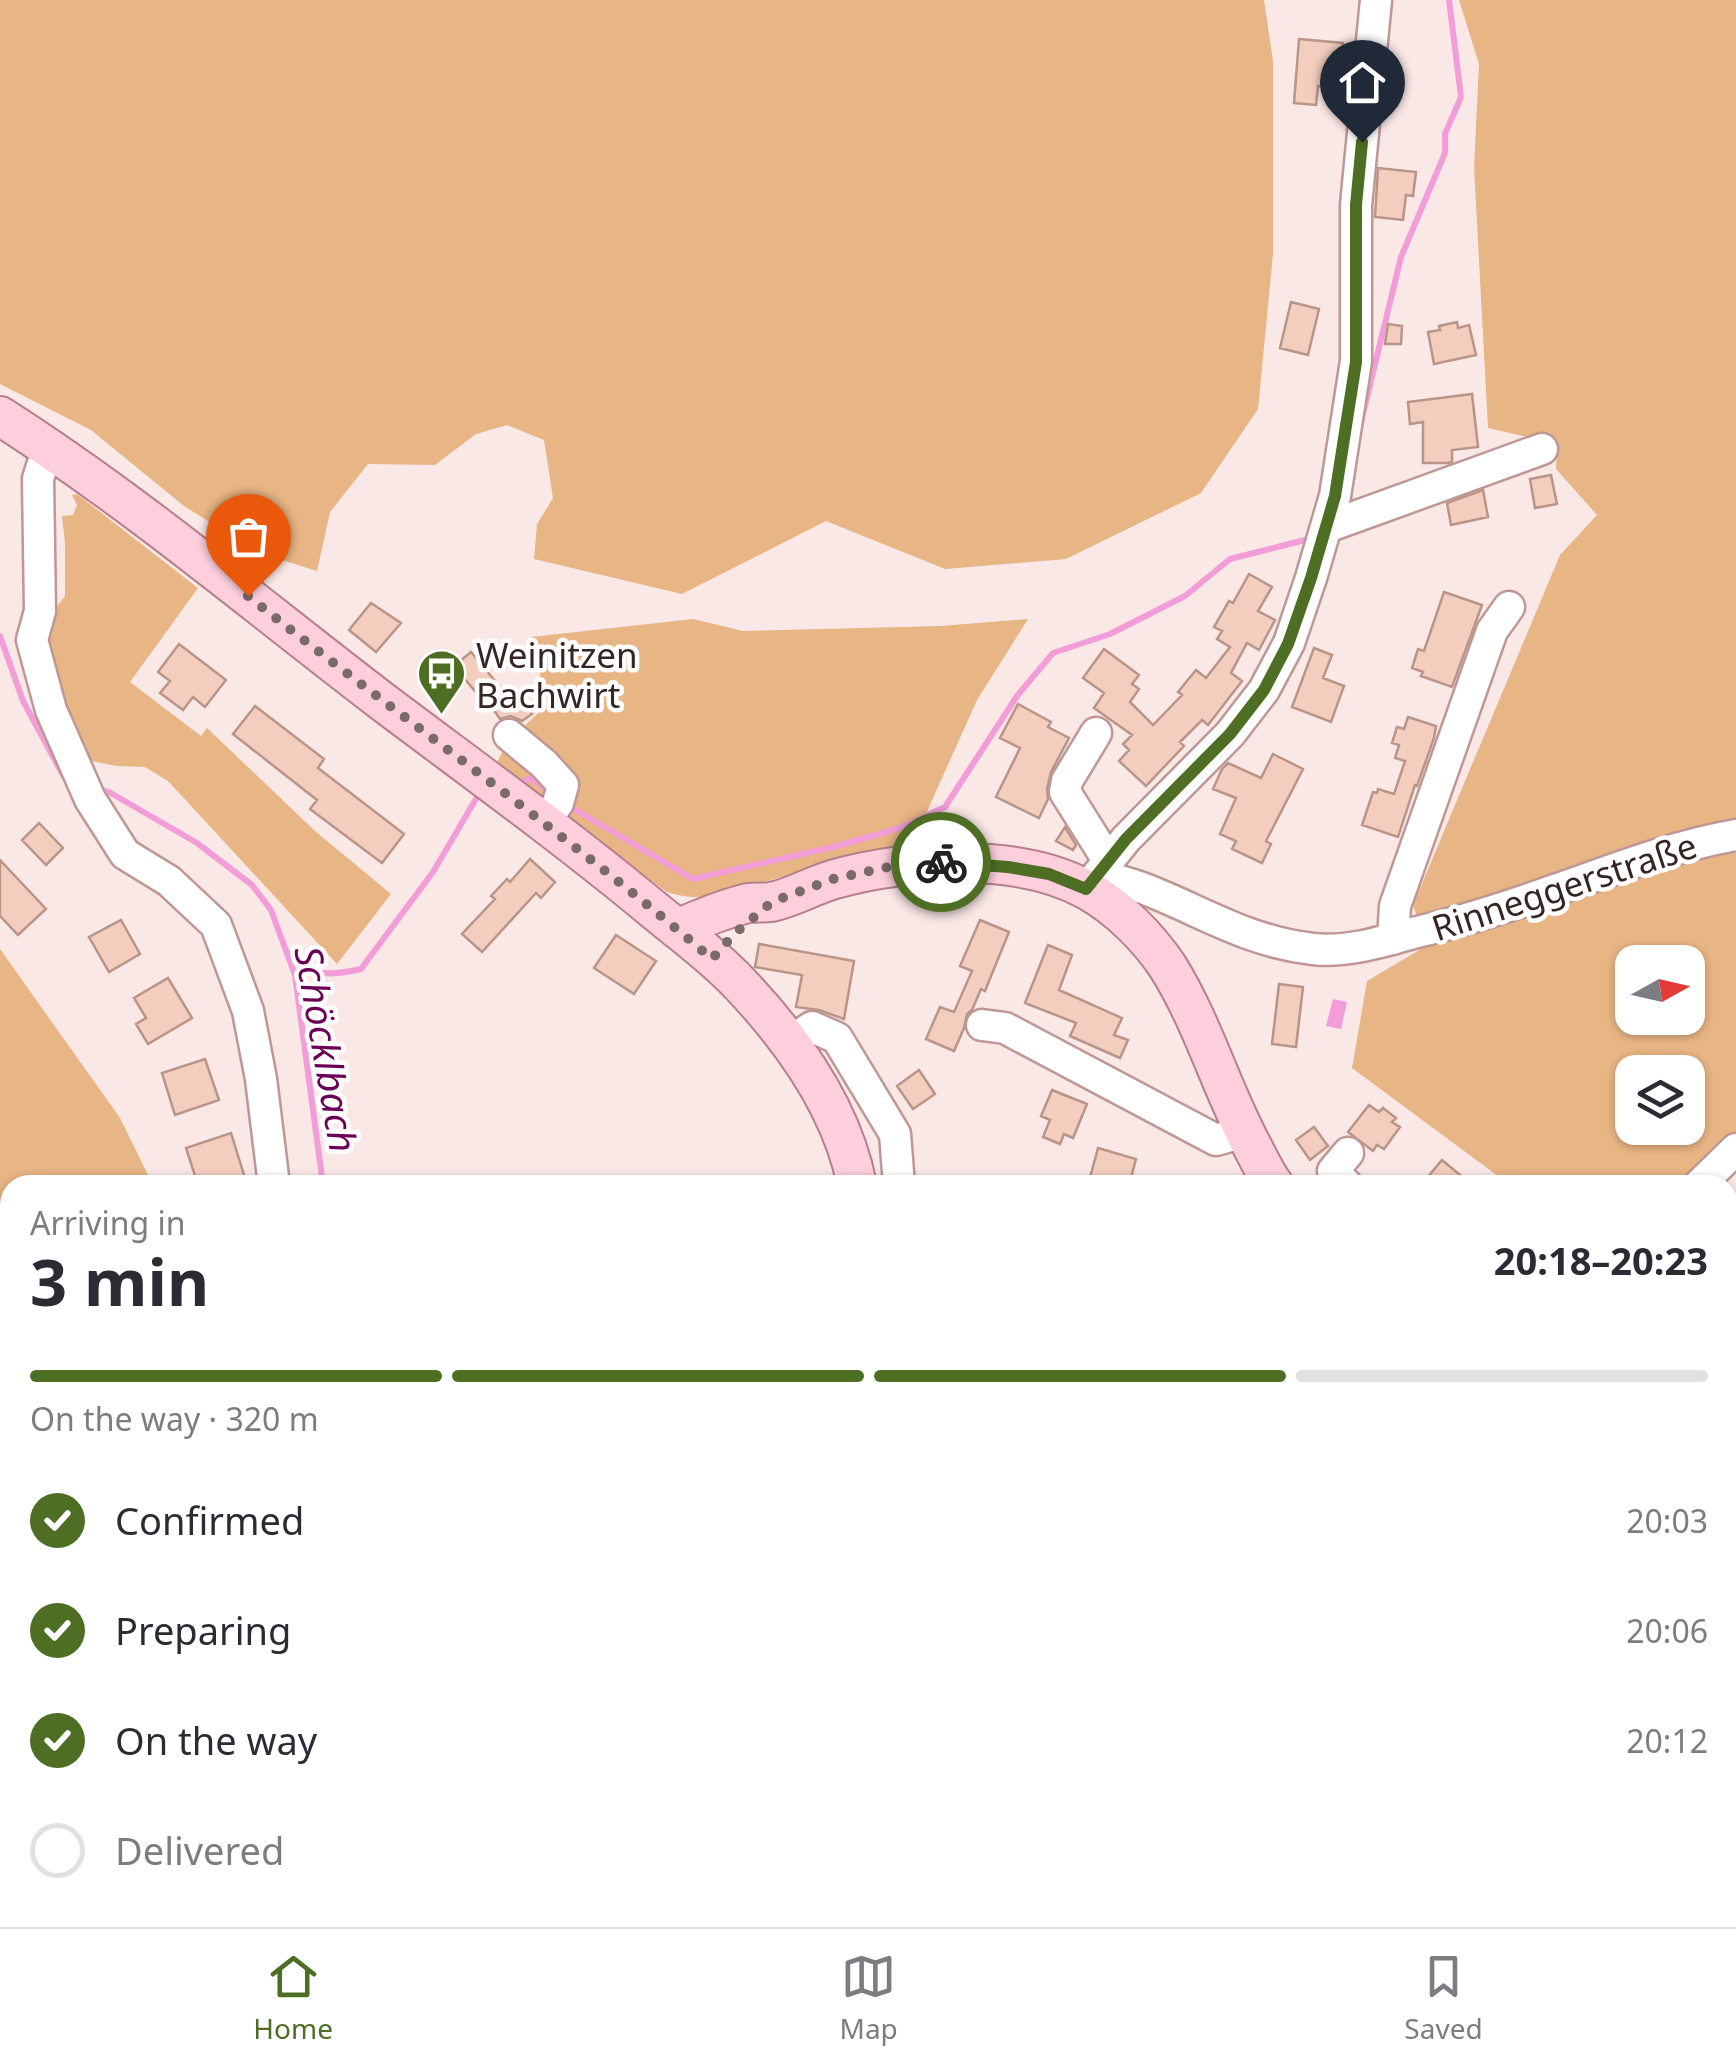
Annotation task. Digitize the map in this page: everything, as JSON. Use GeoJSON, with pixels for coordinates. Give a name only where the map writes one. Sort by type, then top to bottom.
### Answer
{"type":"FeatureCollection","features":[{"type":"Feature","properties":{"kind":"main road"},"geometry":{"type":"LineString","coordinates":[[0,416],[48,446],[181,543],[382,702],[544,823],[712,959],[739,983],[789,1042],[841,1128],[854,1175]]}},
{"type":"Feature","properties":{"kind":"main road","name":"Rinneggerstraße"},"geometry":{"type":"LineString","coordinates":[[676,928],[750,903],[772,902],[833,879],[928,862],[1098,875],[1118,912],[1150,941],[1170,970],[1190,1007],[1232,1110],[1268,1175]]}},
{"type":"Feature","properties":{"kind":"main road","name":"Rinneggerstraße"},"geometry":{"type":"LineString","coordinates":[[712,959],[772,902]]}},
{"type":"Feature","properties":{"kind":"street"},"geometry":{"type":"LineString","coordinates":[[1098,875],[1167,795],[1230,734],[1264,690],[1288,644],[1326,527],[1335,496],[1356,362],[1356,205],[1376,0]]}},
{"type":"Feature","properties":{"kind":"street"},"geometry":{"type":"LineString","coordinates":[[48,446],[38,480],[40,611],[32,640],[51,710],[90,799],[125,854],[170,881],[216,926],[248,1010],[273,1175]]}},
{"type":"Feature","properties":{"kind":"street"},"geometry":{"type":"LineString","coordinates":[[1326,527],[1542,448]]}},
{"type":"Feature","properties":{"kind":"street","name":"Rinneggerstraße"},"geometry":{"type":"LineString","coordinates":[[1393,939],[1395,906],[1492,632],[1509,607]]}},
{"type":"Feature","properties":{"kind":"street"},"geometry":{"type":"LineString","coordinates":[[1096,734],[1067,781],[1066,792],[1098,875]]}},
{"type":"Feature","properties":{"kind":"street"},"geometry":{"type":"LineString","coordinates":[[509,736],[563,785],[558,803],[544,823]]}},
{"type":"Feature","properties":{"kind":"street","name":"Rinneggerstraße"},"geometry":{"type":"LineString","coordinates":[[1098,875],[1146,889],[1269,942],[1318,950],[1365,946],[1448,924],[1640,859],[1736,835]]}},
{"type":"Feature","properties":{"kind":"street"},"geometry":{"type":"LineString","coordinates":[[982,1024],[1005,1028],[1216,1140],[1244,1132]]}},
{"type":"Feature","properties":{"kind":"street"},"geometry":{"type":"LineString","coordinates":[[789,1042],[812,1027],[838,1038],[895,1134],[898,1175]]}},
{"type":"Feature","properties":{"kind":"street"},"geometry":{"type":"LineString","coordinates":[[1709,1175],[1736,1149]]}},
{"type":"Feature","properties":{"kind":"street"},"geometry":{"type":"LineString","coordinates":[[1337,1175],[1333,1171],[1348,1152]]}},
{"type":"Feature","properties":{"kind":"shaded area"},"geometry":{"type":"Polygon","coordinates":[[[0,0],[1264,0],[1273,61],[1273,254],[1258,409],[1201,493],[1066,559],[945,569],[826,521],[682,594],[534,559],[537,524],[553,498],[544,440],[507,425],[476,434],[435,465],[368,464],[330,512],[317,571],[257,552],[184,506],[91,430],[0,384],[0,0]]]}},
{"type":"Feature","properties":{"kind":"shaded area"},"geometry":{"type":"Polygon","coordinates":[[[1459,0],[1736,0],[1736,827],[1420,925],[1413,905],[1560,555],[1597,515],[1556,469],[1557,444],[1488,428],[1474,167],[1479,64],[1459,0]]]}},
{"type":"Feature","properties":{"kind":"shaded area"},"geometry":{"type":"Polygon","coordinates":[[[77,494],[198,588],[130,682],[201,736],[207,728],[315,831],[391,894],[337,964],[168,781],[145,767],[86,760],[45,664],[55,609],[65,596],[62,516],[73,515],[77,505],[72,495],[77,494]]]}},
{"type":"Feature","properties":{"kind":"shaded area"},"geometry":{"type":"Polygon","coordinates":[[[693,619],[743,631],[940,626],[1028,619],[977,700],[911,847],[854,856],[718,895],[698,897],[667,892],[496,767],[510,741],[547,705],[531,637],[693,619]]]}},
{"type":"Feature","properties":{"kind":"shaded area"},"geometry":{"type":"Polygon","coordinates":[[[1736,843],[1736,1139],[1699,1175],[1496,1175],[1352,1068],[1367,981],[1426,946],[1424,938],[1736,843]]]}},
{"type":"Feature","properties":{"kind":"shaded area"},"geometry":{"type":"Polygon","coordinates":[[[0,949],[120,1118],[148,1175],[0,1175],[0,949]]]}},
{"type":"Feature","properties":{"kind":"shaded area"},"geometry":{"type":"Polygon","coordinates":[[[1333,999],[1347,1002],[1341,1029],[1326,1026],[1333,999]]]}},
{"type":"Feature","properties":{"kind":"building"},"geometry":{"type":"Polygon","coordinates":[[[1299,39],[1343,43],[1340,88],[1318,86],[1316,105],[1294,103],[1299,39]]]}},
{"type":"Feature","properties":{"kind":"building"},"geometry":{"type":"Polygon","coordinates":[[[1378,168],[1416,172],[1413,196],[1406,195],[1403,220],[1375,217],[1378,168]]]}},
{"type":"Feature","properties":{"kind":"building"},"geometry":{"type":"Polygon","coordinates":[[[1291,302],[1319,309],[1308,355],[1280,348],[1291,302]]]}},
{"type":"Feature","properties":{"kind":"building"},"geometry":{"type":"Polygon","coordinates":[[[1457,322],[1458,328],[1469,325],[1476,355],[1434,364],[1428,332],[1457,322]]]}},
{"type":"Feature","properties":{"kind":"building"},"geometry":{"type":"Polygon","coordinates":[[[1388,324],[1402,326],[1401,344],[1385,344],[1388,324]]]}},
{"type":"Feature","properties":{"kind":"building"},"geometry":{"type":"Polygon","coordinates":[[[1472,394],[1478,447],[1452,450],[1452,462],[1423,463],[1423,422],[1410,424],[1408,402],[1472,394]]]}},
{"type":"Feature","properties":{"kind":"building"},"geometry":{"type":"Polygon","coordinates":[[[1551,475],[1557,504],[1535,508],[1530,479],[1551,475]]]}},
{"type":"Feature","properties":{"kind":"building"},"geometry":{"type":"Polygon","coordinates":[[[1483,490],[1488,517],[1451,525],[1447,503],[1483,490]]]}},
{"type":"Feature","properties":{"kind":"building"},"geometry":{"type":"Polygon","coordinates":[[[1249,574],[1272,587],[1258,611],[1275,620],[1259,650],[1247,643],[1231,673],[1242,681],[1208,725],[1202,720],[1180,742],[1184,746],[1146,786],[1119,761],[1129,750],[1123,744],[1132,735],[1094,708],[1104,693],[1083,678],[1104,649],[1139,675],[1132,684],[1139,689],[1130,702],[1153,725],[1182,695],[1178,692],[1196,670],[1206,678],[1230,647],[1217,639],[1222,631],[1214,627],[1249,574]]]}},
{"type":"Feature","properties":{"kind":"building"},"geometry":{"type":"Polygon","coordinates":[[[1444,592],[1482,605],[1452,687],[1421,676],[1423,672],[1412,668],[1418,649],[1424,651],[1444,592]]]}},
{"type":"Feature","properties":{"kind":"building"},"geometry":{"type":"Polygon","coordinates":[[[371,603],[401,623],[376,652],[349,630],[371,603]]]}},
{"type":"Feature","properties":{"kind":"building"},"geometry":{"type":"Polygon","coordinates":[[[179,644],[226,680],[205,707],[193,697],[183,710],[160,693],[170,681],[158,672],[179,644]]]}},
{"type":"Feature","properties":{"kind":"building"},"geometry":{"type":"Polygon","coordinates":[[[1314,648],[1332,655],[1323,678],[1344,686],[1331,722],[1292,707],[1314,648]]]}},
{"type":"Feature","properties":{"kind":"building"},"geometry":{"type":"Polygon","coordinates":[[[471,652],[510,699],[517,694],[532,714],[522,721],[511,716],[500,719],[454,666],[471,652]]]}},
{"type":"Feature","properties":{"kind":"building"},"geometry":{"type":"Polygon","coordinates":[[[1018,704],[1051,722],[1048,727],[1069,738],[1051,772],[1048,799],[1039,818],[996,797],[1020,748],[1000,738],[1018,704]]]}},
{"type":"Feature","properties":{"kind":"building"},"geometry":{"type":"Polygon","coordinates":[[[255,706],[324,759],[318,768],[404,834],[382,863],[310,809],[317,800],[233,734],[255,706]]]}},
{"type":"Feature","properties":{"kind":"building"},"geometry":{"type":"Polygon","coordinates":[[[1408,717],[1436,726],[1398,837],[1362,825],[1373,792],[1378,789],[1394,794],[1405,761],[1395,758],[1399,745],[1392,743],[1397,727],[1404,729],[1408,717]]]}},
{"type":"Feature","properties":{"kind":"building"},"geometry":{"type":"Polygon","coordinates":[[[1273,754],[1303,769],[1266,841],[1271,844],[1262,863],[1232,849],[1236,841],[1220,834],[1236,798],[1213,789],[1228,763],[1261,778],[1273,754]]]}},
{"type":"Feature","properties":{"kind":"building"},"geometry":{"type":"Polygon","coordinates":[[[39,823],[63,848],[46,865],[22,840],[39,823]]]}},
{"type":"Feature","properties":{"kind":"building"},"geometry":{"type":"Polygon","coordinates":[[[1065,827],[1076,845],[1073,850],[1056,841],[1065,827]]]}},
{"type":"Feature","properties":{"kind":"building"},"geometry":{"type":"Polygon","coordinates":[[[530,859],[555,882],[541,898],[536,893],[482,952],[462,934],[495,899],[491,896],[530,859]]]}},
{"type":"Feature","properties":{"kind":"building"},"geometry":{"type":"Polygon","coordinates":[[[0,860],[46,909],[18,935],[0,916],[0,860]]]}},
{"type":"Feature","properties":{"kind":"building"},"geometry":{"type":"Polygon","coordinates":[[[121,920],[140,954],[109,972],[89,937],[121,920]]]}},
{"type":"Feature","properties":{"kind":"building"},"geometry":{"type":"Polygon","coordinates":[[[980,920],[1009,932],[985,991],[981,989],[967,1014],[954,1051],[926,1039],[940,1007],[954,1012],[972,971],[960,966],[980,920]]]}},
{"type":"Feature","properties":{"kind":"building"},"geometry":{"type":"Polygon","coordinates":[[[616,935],[656,961],[634,994],[594,968],[616,935]]]}},
{"type":"Feature","properties":{"kind":"building"},"geometry":{"type":"Polygon","coordinates":[[[759,944],[854,961],[844,1019],[796,1007],[802,975],[755,967],[759,944]]]}},
{"type":"Feature","properties":{"kind":"building"},"geometry":{"type":"Polygon","coordinates":[[[1048,945],[1072,955],[1059,990],[1122,1018],[1114,1035],[1128,1040],[1120,1058],[1070,1036],[1076,1023],[1025,1003],[1048,945]]]}},
{"type":"Feature","properties":{"kind":"building"},"geometry":{"type":"Polygon","coordinates":[[[168,978],[192,1018],[148,1044],[136,1024],[146,1018],[134,998],[168,978]]]}},
{"type":"Feature","properties":{"kind":"building"},"geometry":{"type":"Polygon","coordinates":[[[1279,984],[1303,987],[1296,1047],[1272,1044],[1279,984]]]}},
{"type":"Feature","properties":{"kind":"building"},"geometry":{"type":"Polygon","coordinates":[[[205,1059],[219,1100],[175,1115],[162,1073],[205,1059]]]}},
{"type":"Feature","properties":{"kind":"building"},"geometry":{"type":"Polygon","coordinates":[[[919,1070],[935,1094],[913,1109],[897,1086],[919,1070]]]}},
{"type":"Feature","properties":{"kind":"building"},"geometry":{"type":"Polygon","coordinates":[[[1052,1090],[1087,1104],[1073,1138],[1064,1134],[1060,1144],[1043,1137],[1050,1120],[1041,1116],[1052,1090]]]}},
{"type":"Feature","properties":{"kind":"building"},"geometry":{"type":"Polygon","coordinates":[[[1369,1105],[1379,1112],[1383,1108],[1396,1118],[1392,1122],[1400,1127],[1384,1149],[1377,1145],[1373,1151],[1348,1132],[1369,1105]]]}},
{"type":"Feature","properties":{"kind":"building"},"geometry":{"type":"Polygon","coordinates":[[[1314,1127],[1328,1146],[1310,1160],[1296,1140],[1314,1127]]]}},
{"type":"Feature","properties":{"kind":"building"},"geometry":{"type":"Polygon","coordinates":[[[231,1133],[244,1175],[195,1175],[186,1148],[231,1133]]]}},
{"type":"Feature","properties":{"kind":"building"},"geometry":{"type":"Polygon","coordinates":[[[1098,1148],[1136,1159],[1132,1175],[1091,1175],[1098,1148]]]}},
{"type":"Feature","properties":{"kind":"building"},"geometry":{"type":"Polygon","coordinates":[[[1442,1160],[1460,1175],[1429,1175],[1442,1160]]]}},
{"type":"Feature","properties":{"kind":"waterway"},"geometry":{"type":"LineString","coordinates":[[1360,426],[1401,257],[1445,153],[1445,134],[1461,97],[1449,0]]}},
{"type":"Feature","properties":{"kind":"waterway"},"geometry":{"type":"LineString","coordinates":[[574,809],[693,879],[900,828],[945,807],[1017,696],[1053,653],[1110,634],[1185,596],[1230,559],[1310,537]]}},
{"type":"Feature","properties":{"kind":"waterway","name":"Schöcklbach"},"geometry":{"type":"LineString","coordinates":[[0,636],[23,701],[64,777]]}},
{"type":"Feature","properties":{"kind":"waterway"},"geometry":{"type":"LineString","coordinates":[[525,780],[532,779],[545,788]]}},
{"type":"Feature","properties":{"kind":"waterway","name":"Schöcklbach"},"geometry":{"type":"LineString","coordinates":[[99,789],[197,843],[252,885],[271,910],[295,975],[322,1175]]}},
{"type":"Feature","properties":{"kind":"waterway"},"geometry":{"type":"LineString","coordinates":[[288,953],[322,973],[361,969],[433,872],[480,792]]}},
{"type":"Feature","properties":{"kind":"way so far"},"geometry":{"type":"LineString","coordinates":[[248,596],[576,847],[712,959],[772,902],[833,879],[889,867],[941,862]]}},
{"type":"Feature","properties":{"kind":"place","name":"Weinitzen Bachwirt"},"geometry":{"type":"Point","coordinates":[441,716]}},
{"type":"Feature","properties":{"kind":"route"},"geometry":{"type":"LineString","coordinates":[[941,862],[1049,874],[1086,889],[1126,839],[1230,734],[1264,690],[1288,644],[1335,496],[1356,362],[1356,205],[1362,142]]}}]}
